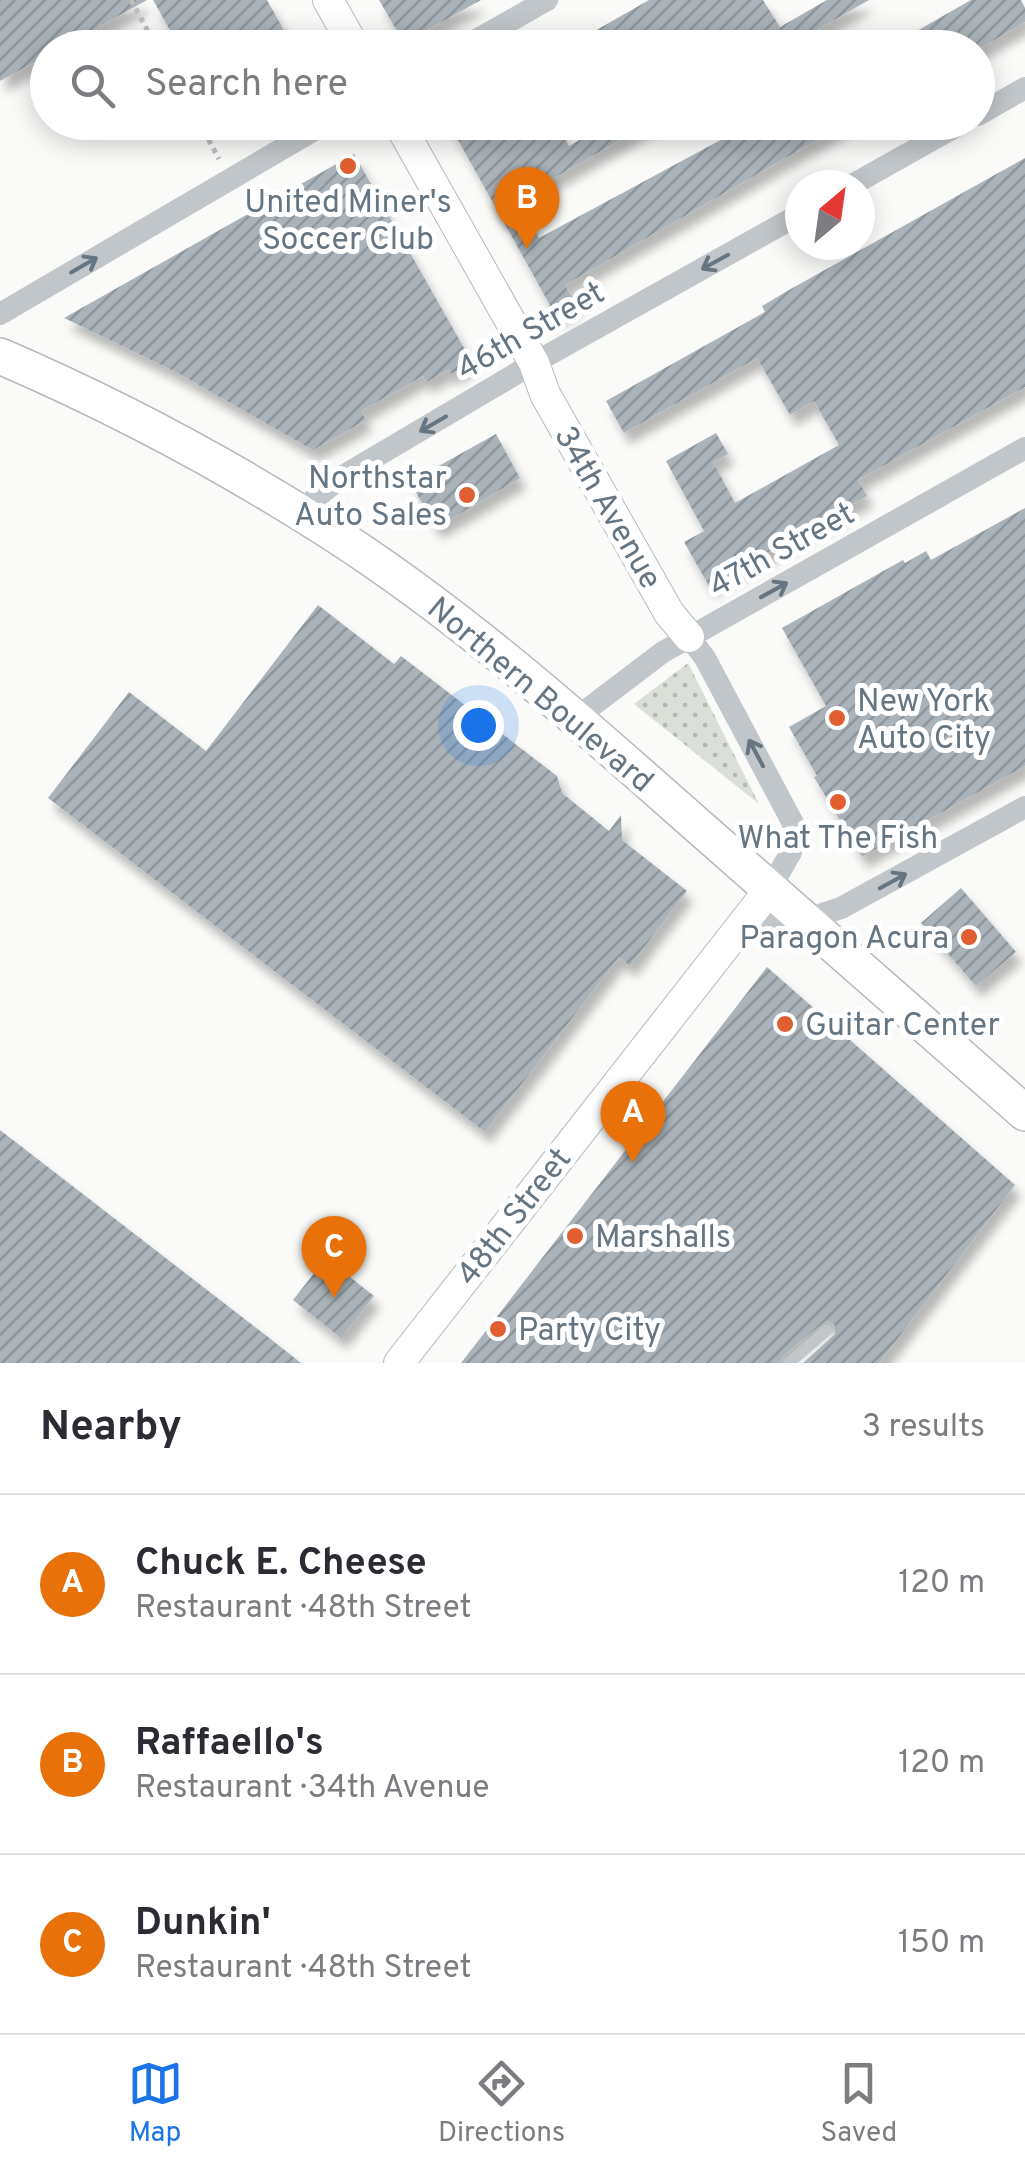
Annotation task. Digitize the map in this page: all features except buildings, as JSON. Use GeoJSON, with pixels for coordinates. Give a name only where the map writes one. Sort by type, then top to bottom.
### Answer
{"type":"FeatureCollection","features":[{"type":"Feature","properties":{"kind":"main road","name":"Northern Boulevard"},"geometry":{"type":"LineString","coordinates":[[0,356],[109,404],[298,512],[454,619],[576,718],[1025,1114]]}},
{"type":"Feature","properties":{"kind":"street"},"geometry":{"type":"LineString","coordinates":[[328,0],[345,30]]}},
{"type":"Feature","properties":{"kind":"street"},"geometry":{"type":"LineString","coordinates":[[494,30],[547,0]]}},
{"type":"Feature","properties":{"kind":"street"},"geometry":{"type":"LineString","coordinates":[[995,105],[1025,88]]}},
{"type":"Feature","properties":{"kind":"street"},"geometry":{"type":"LineString","coordinates":[[0,314],[298,140]]}},
{"type":"Feature","properties":{"kind":"street","name":"34th Avenue"},"geometry":{"type":"LineString","coordinates":[[408,140],[534,364],[554,411],[669,613],[706,658],[795,828],[791,852],[770,889]]}},
{"type":"Feature","properties":{"kind":"street"},"geometry":{"type":"LineString","coordinates":[[875,172],[932,140]]}},
{"type":"Feature","properties":{"kind":"street","name":"46th Street"},"geometry":{"type":"LineString","coordinates":[[298,512],[343,476],[785,222]]}},
{"type":"Feature","properties":{"kind":"street","name":"47th Street"},"geometry":{"type":"LineString","coordinates":[[576,718],[654,658],[1025,448]]}},
{"type":"Feature","properties":{"kind":"street"},"geometry":{"type":"LineString","coordinates":[[738,928],[804,920],[853,902],[1025,807]]}},
{"type":"Feature","properties":{"kind":"street","name":"48th Street"},"geometry":{"type":"LineString","coordinates":[[400,1363],[770,889]]}},
{"type":"Feature","properties":{"kind":"lane"},"geometry":{"type":"LineString","coordinates":[[789,1363],[828,1330]]}},
{"type":"Feature","properties":{"kind":"path"},"geometry":{"type":"LineString","coordinates":[[130,0],[147,30]]}},
{"type":"Feature","properties":{"kind":"path"},"geometry":{"type":"LineString","coordinates":[[209,140],[231,180]]}},
{"type":"Feature","properties":{"kind":"shaded area"},"geometry":{"type":"Polygon","coordinates":[[[688,663],[759,804],[634,704],[688,663]]]}},
{"type":"Feature","properties":{"kind":"place","name":"United Miner's Soccer Club"},"geometry":{"type":"Point","coordinates":[348,166]}},
{"type":"Feature","properties":{"kind":"place","name":"Raffaello's"},"geometry":{"type":"Point","coordinates":[527,249]}},
{"type":"Feature","properties":{"kind":"place","name":"Northstar Auto Sales"},"geometry":{"type":"Point","coordinates":[467,495]}},
{"type":"Feature","properties":{"kind":"place","name":"New York Auto City"},"geometry":{"type":"Point","coordinates":[837,718]}},
{"type":"Feature","properties":{"kind":"place","name":"What The Fish"},"geometry":{"type":"Point","coordinates":[838,802]}},
{"type":"Feature","properties":{"kind":"place","name":"Paragon Acura"},"geometry":{"type":"Point","coordinates":[969,937]}},
{"type":"Feature","properties":{"kind":"place","name":"Guitar Center"},"geometry":{"type":"Point","coordinates":[785,1024]}},
{"type":"Feature","properties":{"kind":"place","name":"Chuck E. Cheese"},"geometry":{"type":"Point","coordinates":[633,1163]}},
{"type":"Feature","properties":{"kind":"place","name":"Marshalls"},"geometry":{"type":"Point","coordinates":[575,1236]}},
{"type":"Feature","properties":{"kind":"place","name":"Dunkin'"},"geometry":{"type":"Point","coordinates":[334,1298]}},
{"type":"Feature","properties":{"kind":"place","name":"Party City"},"geometry":{"type":"Point","coordinates":[498,1329]}}]}
